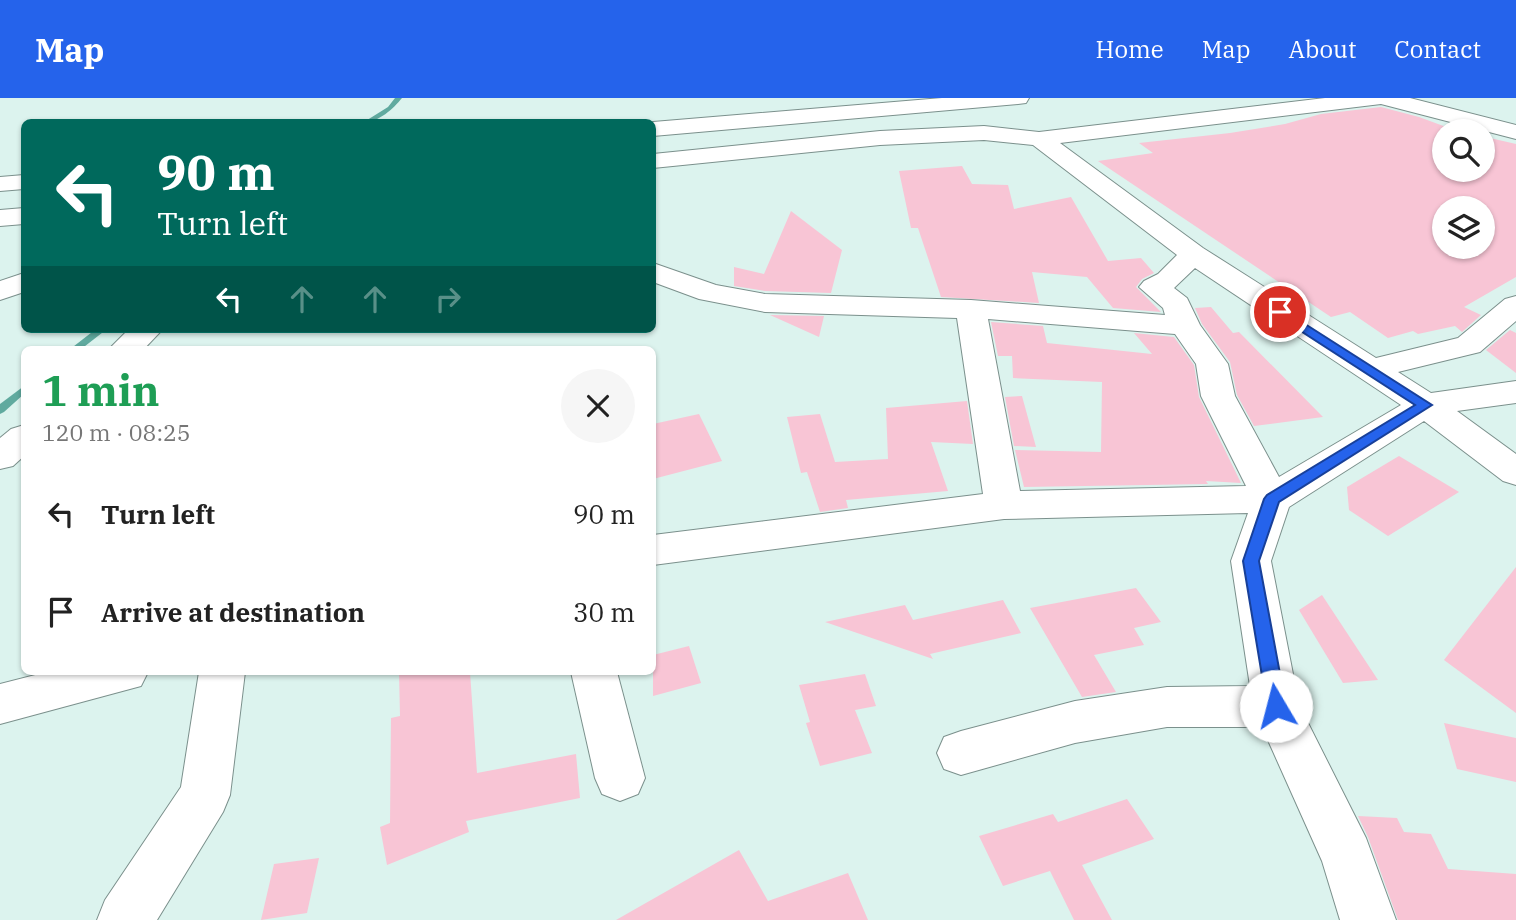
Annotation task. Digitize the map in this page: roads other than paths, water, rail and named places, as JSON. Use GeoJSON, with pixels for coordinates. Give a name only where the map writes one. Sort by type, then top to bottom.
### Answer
{"type":"FeatureCollection","features":[{"type":"Feature","properties":{"kind":"main road"},"geometry":{"type":"LineString","coordinates":[[656,129],[1018,98]]}},
{"type":"Feature","properties":{"kind":"main road"},"geometry":{"type":"LineString","coordinates":[[656,161],[880,138],[984,133],[1039,139],[1378,98]]}},
{"type":"Feature","properties":{"kind":"main road"},"geometry":{"type":"LineString","coordinates":[[1385,98],[1516,132]]}},
{"type":"Feature","properties":{"kind":"main road"},"geometry":{"type":"LineString","coordinates":[[1039,139],[1193,254],[1425,405],[1516,472]]}},
{"type":"Feature","properties":{"kind":"main road"},"geometry":{"type":"LineString","coordinates":[[0,184],[21,182]]}},
{"type":"Feature","properties":{"kind":"main road"},"geometry":{"type":"LineString","coordinates":[[0,218],[21,216]]}},
{"type":"Feature","properties":{"kind":"main road"},"geometry":{"type":"LineString","coordinates":[[1193,254],[1168,280],[1154,287],[1176,304],[1185,326],[1212,364],[1218,396],[1272,499],[1251,561],[1276,706],[1347,857],[1368,920]]}},
{"type":"Feature","properties":{"kind":"main road"},"geometry":{"type":"LineString","coordinates":[[656,273],[709,293],[765,303],[971,309],[1185,326]]}},
{"type":"Feature","properties":{"kind":"main road"},"geometry":{"type":"LineString","coordinates":[[0,291],[21,283]]}},
{"type":"Feature","properties":{"kind":"main road"},"geometry":{"type":"LineString","coordinates":[[1368,370],[1469,345],[1516,305]]}},
{"type":"Feature","properties":{"kind":"main road"},"geometry":{"type":"LineString","coordinates":[[971,309],[1004,505]]}},
{"type":"Feature","properties":{"kind":"main road"},"geometry":{"type":"LineString","coordinates":[[129,346],[143,333]]}},
{"type":"Feature","properties":{"kind":"main road"},"geometry":{"type":"LineString","coordinates":[[656,551],[1004,505],[1272,499],[1425,405],[1516,392]]}},
{"type":"Feature","properties":{"kind":"main road"},"geometry":{"type":"LineString","coordinates":[[0,457],[21,439]]}},
{"type":"Feature","properties":{"kind":"main road"},"geometry":{"type":"LineString","coordinates":[[0,704],[113,675]]}},
{"type":"Feature","properties":{"kind":"main road"},"geometry":{"type":"LineString","coordinates":[[125,920],[205,795],[222,675]]}},
{"type":"Feature","properties":{"kind":"main road"},"geometry":{"type":"LineString","coordinates":[[595,675],[620,778]]}},
{"type":"Feature","properties":{"kind":"main road"},"geometry":{"type":"LineString","coordinates":[[961,753],[1075,722],[1167,707],[1276,706]]}},
{"type":"Feature","properties":{"kind":"waterway"},"geometry":{"type":"LineString","coordinates":[[372,119],[390,108],[399,98]]}},
{"type":"Feature","properties":{"kind":"waterway"},"geometry":{"type":"LineString","coordinates":[[79,346],[97,333]]}},
{"type":"Feature","properties":{"kind":"waterway"},"geometry":{"type":"LineString","coordinates":[[0,410],[21,392]]}}]}
